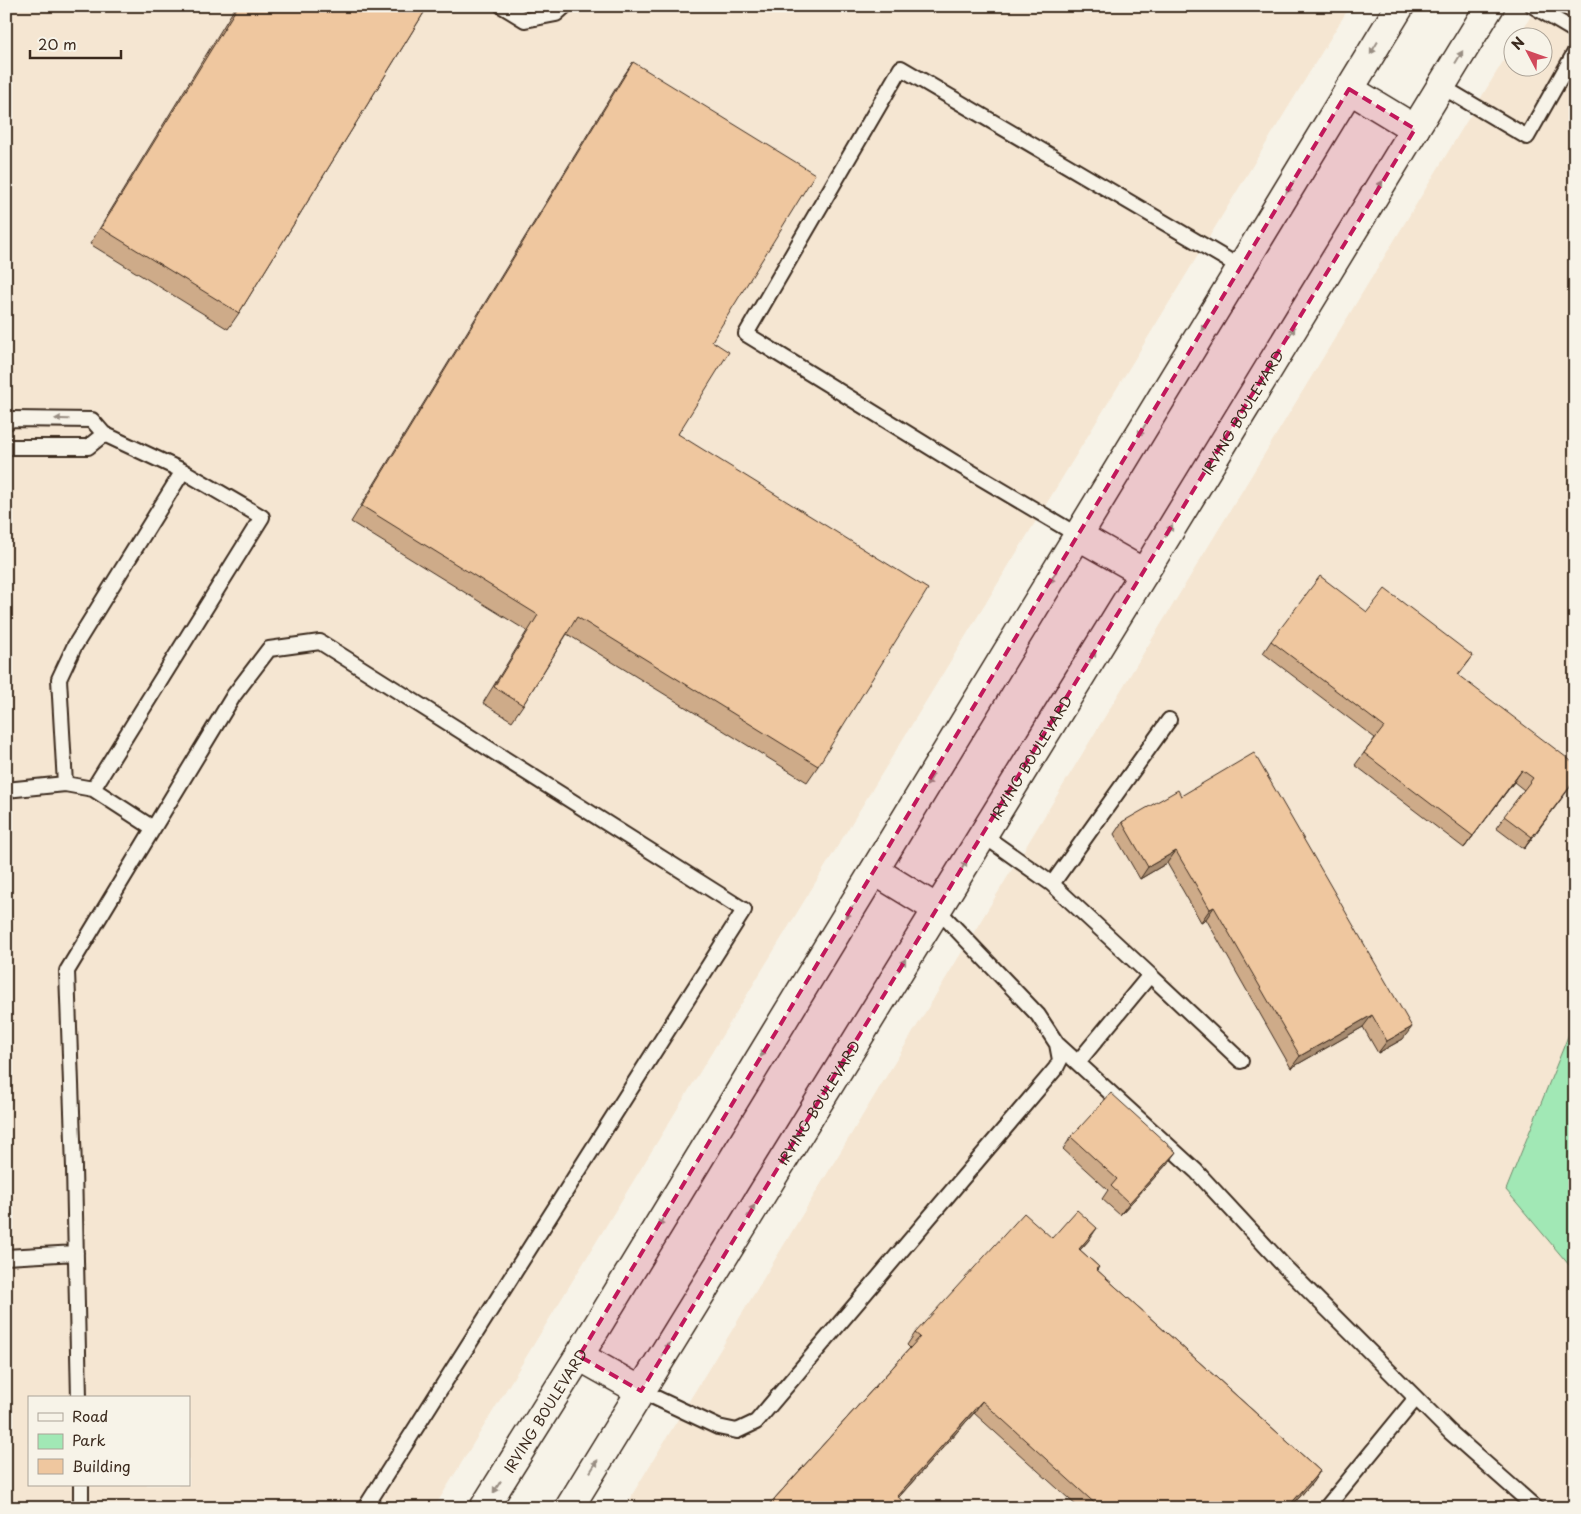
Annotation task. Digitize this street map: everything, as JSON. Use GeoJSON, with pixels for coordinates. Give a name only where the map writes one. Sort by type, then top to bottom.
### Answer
{"type":"FeatureCollection","features":[{"type":"Feature","properties":{"kind":"main road","name":"IRVING BOULEVARD"},"geometry":{"type":"LineString","coordinates":[[484,1508],[875,871],[1400,6]]}},
{"type":"Feature","properties":{"kind":"main road","name":"IRVING BOULEVARD"},"geometry":{"type":"LineString","coordinates":[[569,1508],[1490,6]]}},
{"type":"Feature","properties":{"kind":"main road"},"geometry":{"type":"LineString","coordinates":[[1349,89],[1415,129]]}},
{"type":"Feature","properties":{"kind":"main road"},"geometry":{"type":"LineString","coordinates":[[1079,536],[1144,572]]}},
{"type":"Feature","properties":{"kind":"main road"},"geometry":{"type":"LineString","coordinates":[[875,871],[937,909]]}},
{"type":"Feature","properties":{"kind":"main road"},"geometry":{"type":"LineString","coordinates":[[579,1356],[641,1391]]}},
{"type":"Feature","properties":{"kind":"lane"},"geometry":{"type":"LineString","coordinates":[[502,6],[525,20],[556,14],[565,6]]}},
{"type":"Feature","properties":{"kind":"lane"},"geometry":{"type":"LineString","coordinates":[[1533,6],[1575,31]]}},
{"type":"Feature","properties":{"kind":"lane"},"geometry":{"type":"LineString","coordinates":[[1441,86],[1527,137],[1575,52]]}},
{"type":"Feature","properties":{"kind":"lane"},"geometry":{"type":"LineString","coordinates":[[1079,536],[954,462],[746,334],[902,68],[1240,267]]}},
{"type":"Feature","properties":{"kind":"lane"},"geometry":{"type":"LineString","coordinates":[[6,423],[12,419],[92,420],[104,434],[183,471],[262,517],[93,789]]}},
{"type":"Feature","properties":{"kind":"lane"},"geometry":{"type":"LineString","coordinates":[[6,446],[88,447],[104,434]]}},
{"type":"Feature","properties":{"kind":"lane"},"geometry":{"type":"LineString","coordinates":[[66,784],[59,679],[74,647],[183,471]]}},
{"type":"Feature","properties":{"kind":"lane"},"geometry":{"type":"LineString","coordinates":[[79,1396],[67,971],[234,694],[270,649],[320,642],[744,910],[365,1508]]}},
{"type":"Feature","properties":{"kind":"lane"},"geometry":{"type":"LineString","coordinates":[[1052,884],[1169,720]]}},
{"type":"Feature","properties":{"kind":"lane"},"geometry":{"type":"LineString","coordinates":[[6,790],[66,784],[93,789],[154,828]]}},
{"type":"Feature","properties":{"kind":"lane"},"geometry":{"type":"LineString","coordinates":[[983,835],[1052,884],[1242,1061]]}},
{"type":"Feature","properties":{"kind":"lane"},"geometry":{"type":"LineString","coordinates":[[937,909],[1038,1015],[1058,1044],[1196,1171],[1284,1266],[1450,1432],[1536,1508]]}},
{"type":"Feature","properties":{"kind":"lane"},"geometry":{"type":"LineString","coordinates":[[1078,1062],[1150,975]]}},
{"type":"Feature","properties":{"kind":"lane"},"geometry":{"type":"LineString","coordinates":[[641,1391],[718,1427],[737,1431],[756,1422],[1056,1068],[1060,1060],[1058,1044]]}},
{"type":"Feature","properties":{"kind":"lane"},"geometry":{"type":"LineString","coordinates":[[6,1257],[76,1253]]}},
{"type":"Feature","properties":{"kind":"lane"},"geometry":{"type":"LineString","coordinates":[[1326,1508],[1416,1398]]}},
{"type":"Feature","properties":{"kind":"lane"},"geometry":{"type":"LineString","coordinates":[[81,1486],[81,1508]]}},
{"type":"Feature","properties":{"kind":"highlighted area"},"geometry":{"type":"Polygon","coordinates":[[[1349,89],[1415,129],[641,1391],[579,1356],[1349,89]]]}},
{"type":"Feature","properties":{"kind":"shaded area"},"geometry":{"type":"Polygon","coordinates":[[[6,6],[1350,6],[434,1508],[6,1508],[6,6]]]}},
{"type":"Feature","properties":{"kind":"shaded area"},"geometry":{"type":"Polygon","coordinates":[[[1537,6],[1575,6],[1575,1019],[1506,1190],[1575,1272],[1575,1508],[624,1508],[1504,60],[1504,78],[1554,78],[1554,28],[1524,28],[1537,6]]]}},
{"type":"Feature","properties":{"kind":"green space"},"geometry":{"type":"Polygon","coordinates":[[[1575,1019],[1575,1272],[1506,1190],[1575,1019]]]}},
{"type":"Feature","properties":{"kind":"building"},"geometry":{"type":"Polygon","coordinates":[[[238,6],[428,6],[239,313],[101,228],[238,6]]]}},
{"type":"Feature","properties":{"kind":"building"},"geometry":{"type":"Polygon","coordinates":[[[633,62],[815,174],[712,341],[729,352],[678,434],[928,589],[818,766],[577,617],[523,705],[494,687],[538,615],[362,506],[633,62]]]}},
{"type":"Feature","properties":{"kind":"building"},"geometry":{"type":"Polygon","coordinates":[[[1320,576],[1367,612],[1385,589],[1473,656],[1458,675],[1575,764],[1575,780],[1532,837],[1504,816],[1533,778],[1522,770],[1473,836],[1364,753],[1384,727],[1271,641],[1320,576]]]}},
{"type":"Feature","properties":{"kind":"building"},"geometry":{"type":"Polygon","coordinates":[[[1254,753],[1412,1027],[1387,1041],[1372,1015],[1300,1056],[1214,907],[1210,909],[1176,851],[1148,867],[1122,822],[1178,790],[1181,796],[1254,753]]]}},
{"type":"Feature","properties":{"kind":"building"},"geometry":{"type":"Polygon","coordinates":[[[1111,1093],[1176,1152],[1129,1203],[1111,1186],[1117,1179],[1071,1137],[1111,1093]]]}},
{"type":"Feature","properties":{"kind":"building"},"geometry":{"type":"Polygon","coordinates":[[[1077,1210],[1097,1228],[1079,1249],[1099,1267],[1096,1269],[1320,1471],[1287,1508],[1100,1508],[982,1401],[897,1496],[911,1508],[766,1508],[920,1337],[915,1333],[1024,1213],[1052,1238],[1077,1210]]]}}]}
